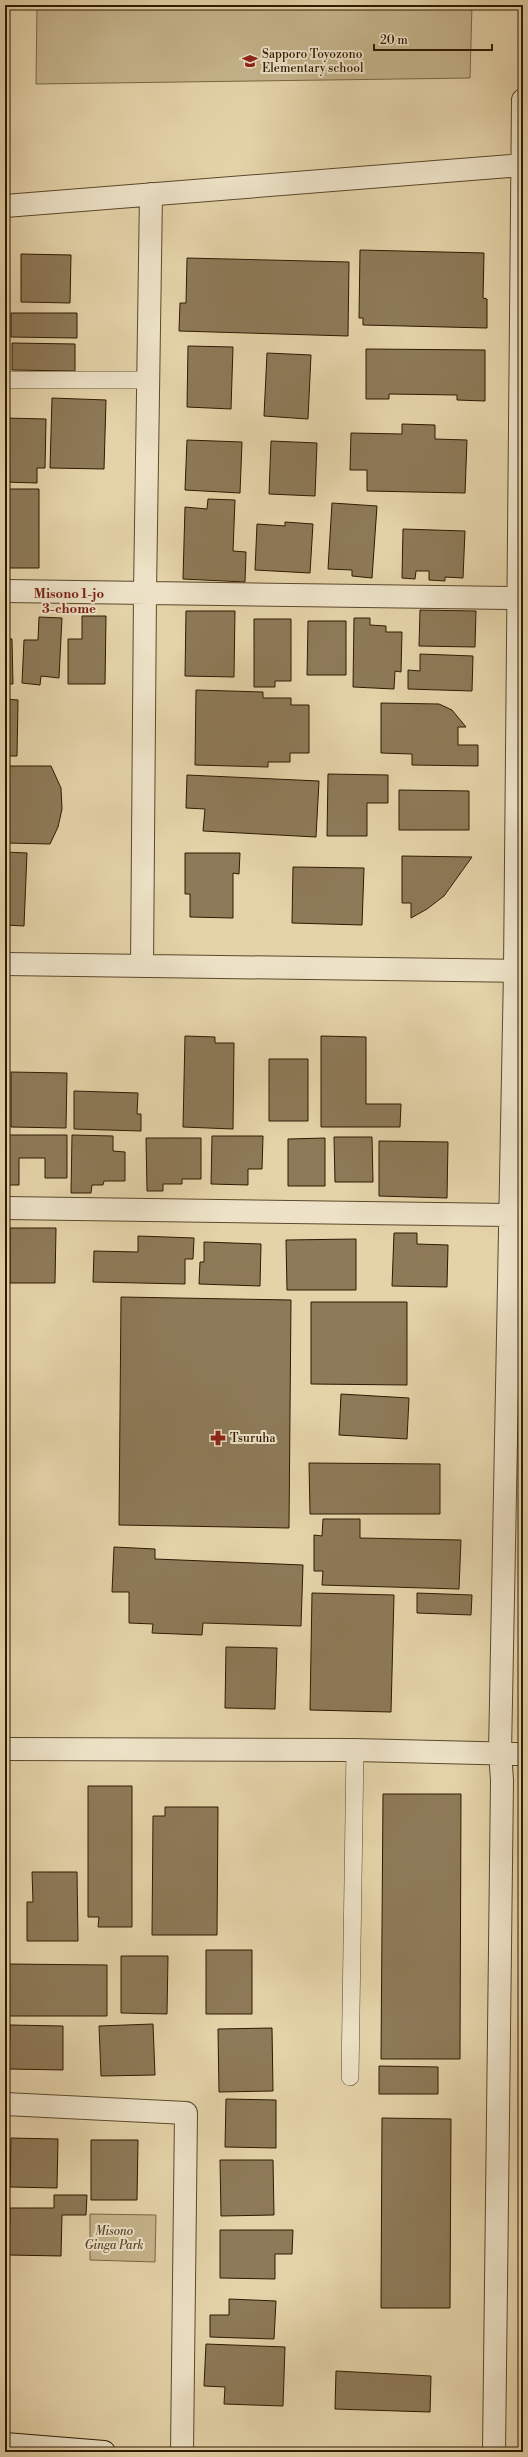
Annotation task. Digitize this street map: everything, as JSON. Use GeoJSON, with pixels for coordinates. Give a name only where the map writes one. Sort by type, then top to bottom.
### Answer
{"type":"FeatureCollection","features":[{"type":"Feature","properties":{"kind":"street"},"geometry":{"type":"LineString","coordinates":[[494,2452],[502,1780],[500,1753],[515,1392],[512,1215],[519,971],[519,598],[523,100]]}},
{"type":"Feature","properties":{"kind":"street"},"geometry":{"type":"LineString","coordinates":[[5,206],[523,165]]}},
{"type":"Feature","properties":{"kind":"street"},"geometry":{"type":"LineString","coordinates":[[142,966],[145,593],[151,194]]}},
{"type":"Feature","properties":{"kind":"street"},"geometry":{"type":"LineString","coordinates":[[5,591],[519,598]]}},
{"type":"Feature","properties":{"kind":"street"},"geometry":{"type":"LineString","coordinates":[[5,964],[519,971]]}},
{"type":"Feature","properties":{"kind":"street"},"geometry":{"type":"LineString","coordinates":[[5,1208],[512,1215]]}},
{"type":"Feature","properties":{"kind":"street"},"geometry":{"type":"LineString","coordinates":[[5,1749],[355,1750],[523,1754]]}},
{"type":"Feature","properties":{"kind":"street"},"geometry":{"type":"LineString","coordinates":[[5,2104],[186,2112],[182,2452]]}},
{"type":"Feature","properties":{"kind":"street"},"geometry":{"type":"LineString","coordinates":[[5,2444],[104,2452]]}},
{"type":"Feature","properties":{"kind":"lane"},"geometry":{"type":"LineString","coordinates":[[5,380],[148,380]]}},
{"type":"Feature","properties":{"kind":"lane"},"geometry":{"type":"LineString","coordinates":[[350,2077],[355,1750]]}},
{"type":"Feature","properties":{"kind":"green space"},"geometry":{"type":"Polygon","coordinates":[[[37,5],[472,5],[470,78],[36,84],[37,5]]]}},
{"type":"Feature","properties":{"kind":"green space","name":"Misono Ginga Park"},"geometry":{"type":"Polygon","coordinates":[[[90,2214],[156,2215],[155,2262],[90,2260],[90,2214]]]}},
{"type":"Feature","properties":{"kind":"building"},"geometry":{"type":"Polygon","coordinates":[[[360,250],[484,253],[483,298],[487,299],[487,328],[363,325],[363,318],[359,318],[360,250]]]}},
{"type":"Feature","properties":{"kind":"building"},"geometry":{"type":"Polygon","coordinates":[[[21,254],[71,255],[70,303],[21,302],[21,254]]]}},
{"type":"Feature","properties":{"kind":"building"},"geometry":{"type":"Polygon","coordinates":[[[187,258],[349,262],[348,336],[179,331],[180,303],[186,303],[187,258]]]}},
{"type":"Feature","properties":{"kind":"building"},"geometry":{"type":"Polygon","coordinates":[[[11,313],[77,313],[77,338],[11,337],[11,313]]]}},
{"type":"Feature","properties":{"kind":"building"},"geometry":{"type":"Polygon","coordinates":[[[12,343],[75,344],[75,371],[12,370],[12,343]]]}},
{"type":"Feature","properties":{"kind":"building"},"geometry":{"type":"Polygon","coordinates":[[[188,346],[233,347],[231,409],[187,407],[188,346]]]}},
{"type":"Feature","properties":{"kind":"building"},"geometry":{"type":"Polygon","coordinates":[[[366,349],[485,350],[485,401],[457,400],[457,395],[389,394],[389,399],[366,399],[366,349]]]}},
{"type":"Feature","properties":{"kind":"building"},"geometry":{"type":"Polygon","coordinates":[[[267,353],[311,355],[308,419],[264,416],[267,353]]]}},
{"type":"Feature","properties":{"kind":"building"},"geometry":{"type":"Polygon","coordinates":[[[52,398],[106,400],[104,469],[50,468],[52,398]]]}},
{"type":"Feature","properties":{"kind":"building"},"geometry":{"type":"Polygon","coordinates":[[[5,418],[46,419],[45,468],[37,468],[37,483],[5,482],[5,418]]]}},
{"type":"Feature","properties":{"kind":"building"},"geometry":{"type":"Polygon","coordinates":[[[402,424],[435,425],[435,439],[467,440],[465,493],[367,491],[367,470],[350,470],[351,433],[402,434],[402,424]]]}},
{"type":"Feature","properties":{"kind":"building"},"geometry":{"type":"Polygon","coordinates":[[[187,440],[242,442],[240,493],[185,490],[187,440]]]}},
{"type":"Feature","properties":{"kind":"building"},"geometry":{"type":"Polygon","coordinates":[[[271,441],[317,443],[315,496],[269,494],[271,441]]]}},
{"type":"Feature","properties":{"kind":"building"},"geometry":{"type":"Polygon","coordinates":[[[5,489],[39,489],[39,568],[5,568],[5,489]]]}},
{"type":"Feature","properties":{"kind":"building"},"geometry":{"type":"Polygon","coordinates":[[[208,499],[235,500],[233,551],[246,552],[245,582],[183,579],[185,507],[207,509],[208,499]]]}},
{"type":"Feature","properties":{"kind":"building"},"geometry":{"type":"Polygon","coordinates":[[[332,503],[377,506],[372,578],[352,576],[352,570],[328,569],[332,503]]]}},
{"type":"Feature","properties":{"kind":"building"},"geometry":{"type":"Polygon","coordinates":[[[285,522],[313,524],[310,573],[255,570],[257,524],[285,526],[285,522]]]}},
{"type":"Feature","properties":{"kind":"building"},"geometry":{"type":"Polygon","coordinates":[[[403,529],[465,531],[463,578],[445,577],[445,581],[429,580],[429,571],[416,571],[415,579],[402,578],[403,529]]]}},
{"type":"Feature","properties":{"kind":"building"},"geometry":{"type":"Polygon","coordinates":[[[420,610],[476,611],[475,647],[419,646],[420,610]]]}},
{"type":"Feature","properties":{"kind":"building"},"geometry":{"type":"Polygon","coordinates":[[[186,611],[235,611],[234,677],[185,676],[186,611]]]}},
{"type":"Feature","properties":{"kind":"building"},"geometry":{"type":"Polygon","coordinates":[[[82,616],[106,616],[105,684],[68,684],[68,639],[82,639],[82,616]]]}},
{"type":"Feature","properties":{"kind":"building"},"geometry":{"type":"Polygon","coordinates":[[[39,617],[62,618],[59,678],[41,676],[40,685],[22,683],[24,640],[38,640],[39,617]]]}},
{"type":"Feature","properties":{"kind":"building"},"geometry":{"type":"Polygon","coordinates":[[[354,618],[370,618],[370,625],[386,626],[386,632],[402,632],[401,672],[395,671],[394,689],[353,687],[354,618]]]}},
{"type":"Feature","properties":{"kind":"building"},"geometry":{"type":"Polygon","coordinates":[[[254,619],[291,619],[291,681],[275,681],[275,687],[254,687],[254,619]]]}},
{"type":"Feature","properties":{"kind":"building"},"geometry":{"type":"Polygon","coordinates":[[[308,621],[346,621],[346,675],[307,675],[308,621]]]}},
{"type":"Feature","properties":{"kind":"building"},"geometry":{"type":"Polygon","coordinates":[[[5,639],[12,639],[13,684],[5,684],[5,639]]]}},
{"type":"Feature","properties":{"kind":"building"},"geometry":{"type":"Polygon","coordinates":[[[420,654],[473,656],[472,691],[408,689],[408,670],[420,671],[420,654]]]}},
{"type":"Feature","properties":{"kind":"building"},"geometry":{"type":"Polygon","coordinates":[[[196,690],[263,692],[263,698],[291,698],[291,705],[309,705],[309,753],[290,753],[290,762],[268,762],[268,767],[195,765],[196,690]]]}},
{"type":"Feature","properties":{"kind":"building"},"geometry":{"type":"Polygon","coordinates":[[[5,699],[18,700],[17,756],[5,756],[5,699]]]}},
{"type":"Feature","properties":{"kind":"building"},"geometry":{"type":"Polygon","coordinates":[[[381,703],[439,704],[452,710],[466,727],[458,727],[458,745],[478,745],[478,766],[412,765],[412,754],[381,753],[381,703]]]}},
{"type":"Feature","properties":{"kind":"building"},"geometry":{"type":"Polygon","coordinates":[[[5,766],[51,766],[61,788],[62,809],[58,827],[50,844],[5,843],[5,766]]]}},
{"type":"Feature","properties":{"kind":"building"},"geometry":{"type":"Polygon","coordinates":[[[328,774],[388,775],[388,803],[367,803],[367,836],[327,836],[328,774]]]}},
{"type":"Feature","properties":{"kind":"building"},"geometry":{"type":"Polygon","coordinates":[[[187,775],[319,781],[316,837],[203,831],[205,809],[186,808],[187,775]]]}},
{"type":"Feature","properties":{"kind":"building"},"geometry":{"type":"Polygon","coordinates":[[[399,790],[469,791],[469,830],[399,830],[399,790]]]}},
{"type":"Feature","properties":{"kind":"building"},"geometry":{"type":"Polygon","coordinates":[[[5,852],[27,853],[24,926],[5,925],[5,852]]]}},
{"type":"Feature","properties":{"kind":"building"},"geometry":{"type":"Polygon","coordinates":[[[185,853],[240,853],[239,874],[233,873],[233,918],[190,917],[190,894],[185,894],[185,853]]]}},
{"type":"Feature","properties":{"kind":"building"},"geometry":{"type":"Polygon","coordinates":[[[402,856],[472,857],[444,896],[427,909],[411,918],[411,903],[402,903],[402,856]]]}},
{"type":"Feature","properties":{"kind":"building"},"geometry":{"type":"Polygon","coordinates":[[[293,867],[364,868],[362,925],[292,923],[293,867]]]}},
{"type":"Feature","properties":{"kind":"building"},"geometry":{"type":"Polygon","coordinates":[[[185,1036],[215,1037],[215,1043],[234,1043],[233,1129],[183,1127],[185,1036]]]}},
{"type":"Feature","properties":{"kind":"building"},"geometry":{"type":"Polygon","coordinates":[[[321,1036],[366,1037],[366,1104],[401,1104],[400,1127],[321,1127],[321,1036]]]}},
{"type":"Feature","properties":{"kind":"building"},"geometry":{"type":"Polygon","coordinates":[[[269,1059],[308,1059],[308,1121],[269,1121],[269,1059]]]}},
{"type":"Feature","properties":{"kind":"building"},"geometry":{"type":"Polygon","coordinates":[[[11,1072],[67,1073],[66,1128],[11,1127],[11,1072]]]}},
{"type":"Feature","properties":{"kind":"building"},"geometry":{"type":"Polygon","coordinates":[[[74,1091],[138,1093],[137,1114],[141,1114],[141,1131],[74,1129],[74,1091]]]}},
{"type":"Feature","properties":{"kind":"building"},"geometry":{"type":"Polygon","coordinates":[[[5,1135],[67,1135],[67,1178],[45,1178],[45,1158],[19,1158],[19,1185],[5,1185],[5,1135]]]}},
{"type":"Feature","properties":{"kind":"building"},"geometry":{"type":"Polygon","coordinates":[[[72,1135],[113,1136],[113,1151],[125,1152],[125,1181],[104,1181],[103,1185],[92,1185],[91,1193],[71,1193],[72,1135]]]}},
{"type":"Feature","properties":{"kind":"building"},"geometry":{"type":"Polygon","coordinates":[[[212,1136],[263,1136],[262,1169],[248,1169],[248,1185],[211,1184],[212,1136]]]}},
{"type":"Feature","properties":{"kind":"building"},"geometry":{"type":"Polygon","coordinates":[[[334,1137],[372,1137],[373,1182],[335,1182],[334,1137]]]}},
{"type":"Feature","properties":{"kind":"building"},"geometry":{"type":"Polygon","coordinates":[[[146,1138],[201,1138],[201,1179],[182,1179],[182,1184],[163,1184],[163,1191],[147,1191],[146,1138]]]}},
{"type":"Feature","properties":{"kind":"building"},"geometry":{"type":"Polygon","coordinates":[[[325,1138],[325,1186],[288,1186],[288,1139],[325,1138]]]}},
{"type":"Feature","properties":{"kind":"building"},"geometry":{"type":"Polygon","coordinates":[[[379,1141],[448,1142],[447,1198],[379,1196],[379,1141]]]}},
{"type":"Feature","properties":{"kind":"building"},"geometry":{"type":"Polygon","coordinates":[[[10,1228],[56,1228],[55,1283],[10,1283],[10,1228]]]}},
{"type":"Feature","properties":{"kind":"building"},"geometry":{"type":"Polygon","coordinates":[[[394,1233],[417,1233],[417,1244],[448,1245],[447,1287],[392,1286],[394,1233]]]}},
{"type":"Feature","properties":{"kind":"building"},"geometry":{"type":"Polygon","coordinates":[[[138,1236],[194,1238],[193,1259],[185,1259],[185,1284],[93,1282],[94,1251],[138,1252],[138,1236]]]}},
{"type":"Feature","properties":{"kind":"building"},"geometry":{"type":"Polygon","coordinates":[[[356,1239],[356,1290],[287,1290],[286,1240],[356,1239]]]}},
{"type":"Feature","properties":{"kind":"building"},"geometry":{"type":"Polygon","coordinates":[[[204,1242],[261,1244],[260,1286],[199,1284],[200,1262],[204,1262],[204,1242]]]}},
{"type":"Feature","properties":{"kind":"building"},"geometry":{"type":"Polygon","coordinates":[[[121,1297],[291,1300],[289,1528],[119,1525],[121,1297]]]}},
{"type":"Feature","properties":{"kind":"building"},"geometry":{"type":"Polygon","coordinates":[[[311,1302],[407,1302],[407,1385],[311,1384],[311,1302]]]}},
{"type":"Feature","properties":{"kind":"building"},"geometry":{"type":"Polygon","coordinates":[[[341,1394],[409,1398],[407,1439],[339,1435],[341,1394]]]}},
{"type":"Feature","properties":{"kind":"building"},"geometry":{"type":"Polygon","coordinates":[[[309,1463],[440,1464],[440,1514],[310,1514],[309,1463]]]}},
{"type":"Feature","properties":{"kind":"building"},"geometry":{"type":"Polygon","coordinates":[[[323,1519],[360,1519],[360,1538],[461,1540],[459,1589],[322,1585],[323,1571],[314,1571],[314,1535],[322,1536],[323,1519]]]}},
{"type":"Feature","properties":{"kind":"building"},"geometry":{"type":"Polygon","coordinates":[[[114,1547],[155,1549],[155,1559],[303,1565],[301,1626],[203,1623],[202,1635],[152,1633],[153,1624],[129,1623],[129,1592],[112,1592],[114,1547]]]}},
{"type":"Feature","properties":{"kind":"building"},"geometry":{"type":"Polygon","coordinates":[[[312,1593],[394,1595],[391,1712],[310,1710],[312,1593]]]}},
{"type":"Feature","properties":{"kind":"building"},"geometry":{"type":"Polygon","coordinates":[[[417,1593],[472,1595],[471,1615],[417,1613],[417,1593]]]}},
{"type":"Feature","properties":{"kind":"building"},"geometry":{"type":"Polygon","coordinates":[[[226,1647],[277,1648],[275,1709],[225,1708],[226,1647]]]}},
{"type":"Feature","properties":{"kind":"building"},"geometry":{"type":"Polygon","coordinates":[[[88,1786],[132,1786],[132,1927],[98,1927],[99,1917],[88,1917],[88,1786]]]}},
{"type":"Feature","properties":{"kind":"building"},"geometry":{"type":"Polygon","coordinates":[[[383,1794],[461,1794],[460,2059],[381,2059],[383,1794]]]}},
{"type":"Feature","properties":{"kind":"building"},"geometry":{"type":"Polygon","coordinates":[[[165,1807],[218,1807],[217,1935],[152,1935],[153,1816],[165,1816],[165,1807]]]}},
{"type":"Feature","properties":{"kind":"building"},"geometry":{"type":"Polygon","coordinates":[[[32,1872],[77,1872],[78,1941],[27,1941],[27,1902],[33,1902],[32,1872]]]}},
{"type":"Feature","properties":{"kind":"building"},"geometry":{"type":"Polygon","coordinates":[[[206,1950],[252,1950],[252,2014],[206,2014],[206,1950]]]}},
{"type":"Feature","properties":{"kind":"building"},"geometry":{"type":"Polygon","coordinates":[[[121,1956],[168,1956],[167,2014],[121,2013],[121,1956]]]}},
{"type":"Feature","properties":{"kind":"building"},"geometry":{"type":"Polygon","coordinates":[[[8,1964],[107,1965],[107,2016],[9,2016],[8,1964]]]}},
{"type":"Feature","properties":{"kind":"building"},"geometry":{"type":"Polygon","coordinates":[[[153,2024],[155,2075],[101,2076],[99,2026],[153,2024]]]}},
{"type":"Feature","properties":{"kind":"building"},"geometry":{"type":"Polygon","coordinates":[[[10,2025],[63,2026],[63,2070],[9,2069],[10,2025]]]}},
{"type":"Feature","properties":{"kind":"building"},"geometry":{"type":"Polygon","coordinates":[[[272,2028],[273,2091],[219,2092],[218,2029],[272,2028]]]}},
{"type":"Feature","properties":{"kind":"building"},"geometry":{"type":"Polygon","coordinates":[[[379,2066],[438,2067],[438,2094],[379,2094],[379,2066]]]}},
{"type":"Feature","properties":{"kind":"building"},"geometry":{"type":"Polygon","coordinates":[[[226,2099],[276,2100],[276,2148],[225,2147],[226,2099]]]}},
{"type":"Feature","properties":{"kind":"building"},"geometry":{"type":"Polygon","coordinates":[[[382,2118],[451,2119],[450,2308],[381,2308],[382,2118]]]}},
{"type":"Feature","properties":{"kind":"building"},"geometry":{"type":"Polygon","coordinates":[[[11,2138],[58,2139],[57,2188],[10,2187],[11,2138]]]}},
{"type":"Feature","properties":{"kind":"building"},"geometry":{"type":"Polygon","coordinates":[[[91,2140],[138,2140],[137,2200],[91,2200],[91,2140]]]}},
{"type":"Feature","properties":{"kind":"building"},"geometry":{"type":"Polygon","coordinates":[[[220,2160],[273,2160],[274,2215],[221,2216],[220,2160]]]}},
{"type":"Feature","properties":{"kind":"building"},"geometry":{"type":"Polygon","coordinates":[[[54,2195],[87,2195],[86,2215],[62,2215],[61,2256],[9,2255],[10,2208],[54,2208],[54,2195]]]}},
{"type":"Feature","properties":{"kind":"building"},"geometry":{"type":"Polygon","coordinates":[[[220,2230],[293,2230],[292,2254],[275,2254],[275,2279],[220,2278],[220,2230]]]}},
{"type":"Feature","properties":{"kind":"building"},"geometry":{"type":"Polygon","coordinates":[[[229,2299],[276,2301],[274,2339],[210,2337],[210,2315],[229,2315],[229,2299]]]}},
{"type":"Feature","properties":{"kind":"building"},"geometry":{"type":"Polygon","coordinates":[[[206,2344],[285,2347],[283,2406],[224,2404],[225,2387],[204,2386],[206,2344]]]}},
{"type":"Feature","properties":{"kind":"building"},"geometry":{"type":"Polygon","coordinates":[[[336,2371],[431,2376],[430,2412],[335,2409],[336,2371]]]}},
{"type":"Feature","properties":{"kind":"place","name":"Sapporo Toyozono Elementary school"},"geometry":{"type":"Point","coordinates":[250,61]}},
{"type":"Feature","properties":{"kind":"place","name":"Tsuruha"},"geometry":{"type":"Point","coordinates":[218,1438]}},
{"type":"Feature","properties":{"kind":"district","name":"Misono 1-jo 3-chome"},"geometry":{"type":"Point","coordinates":[69,602]}}]}
